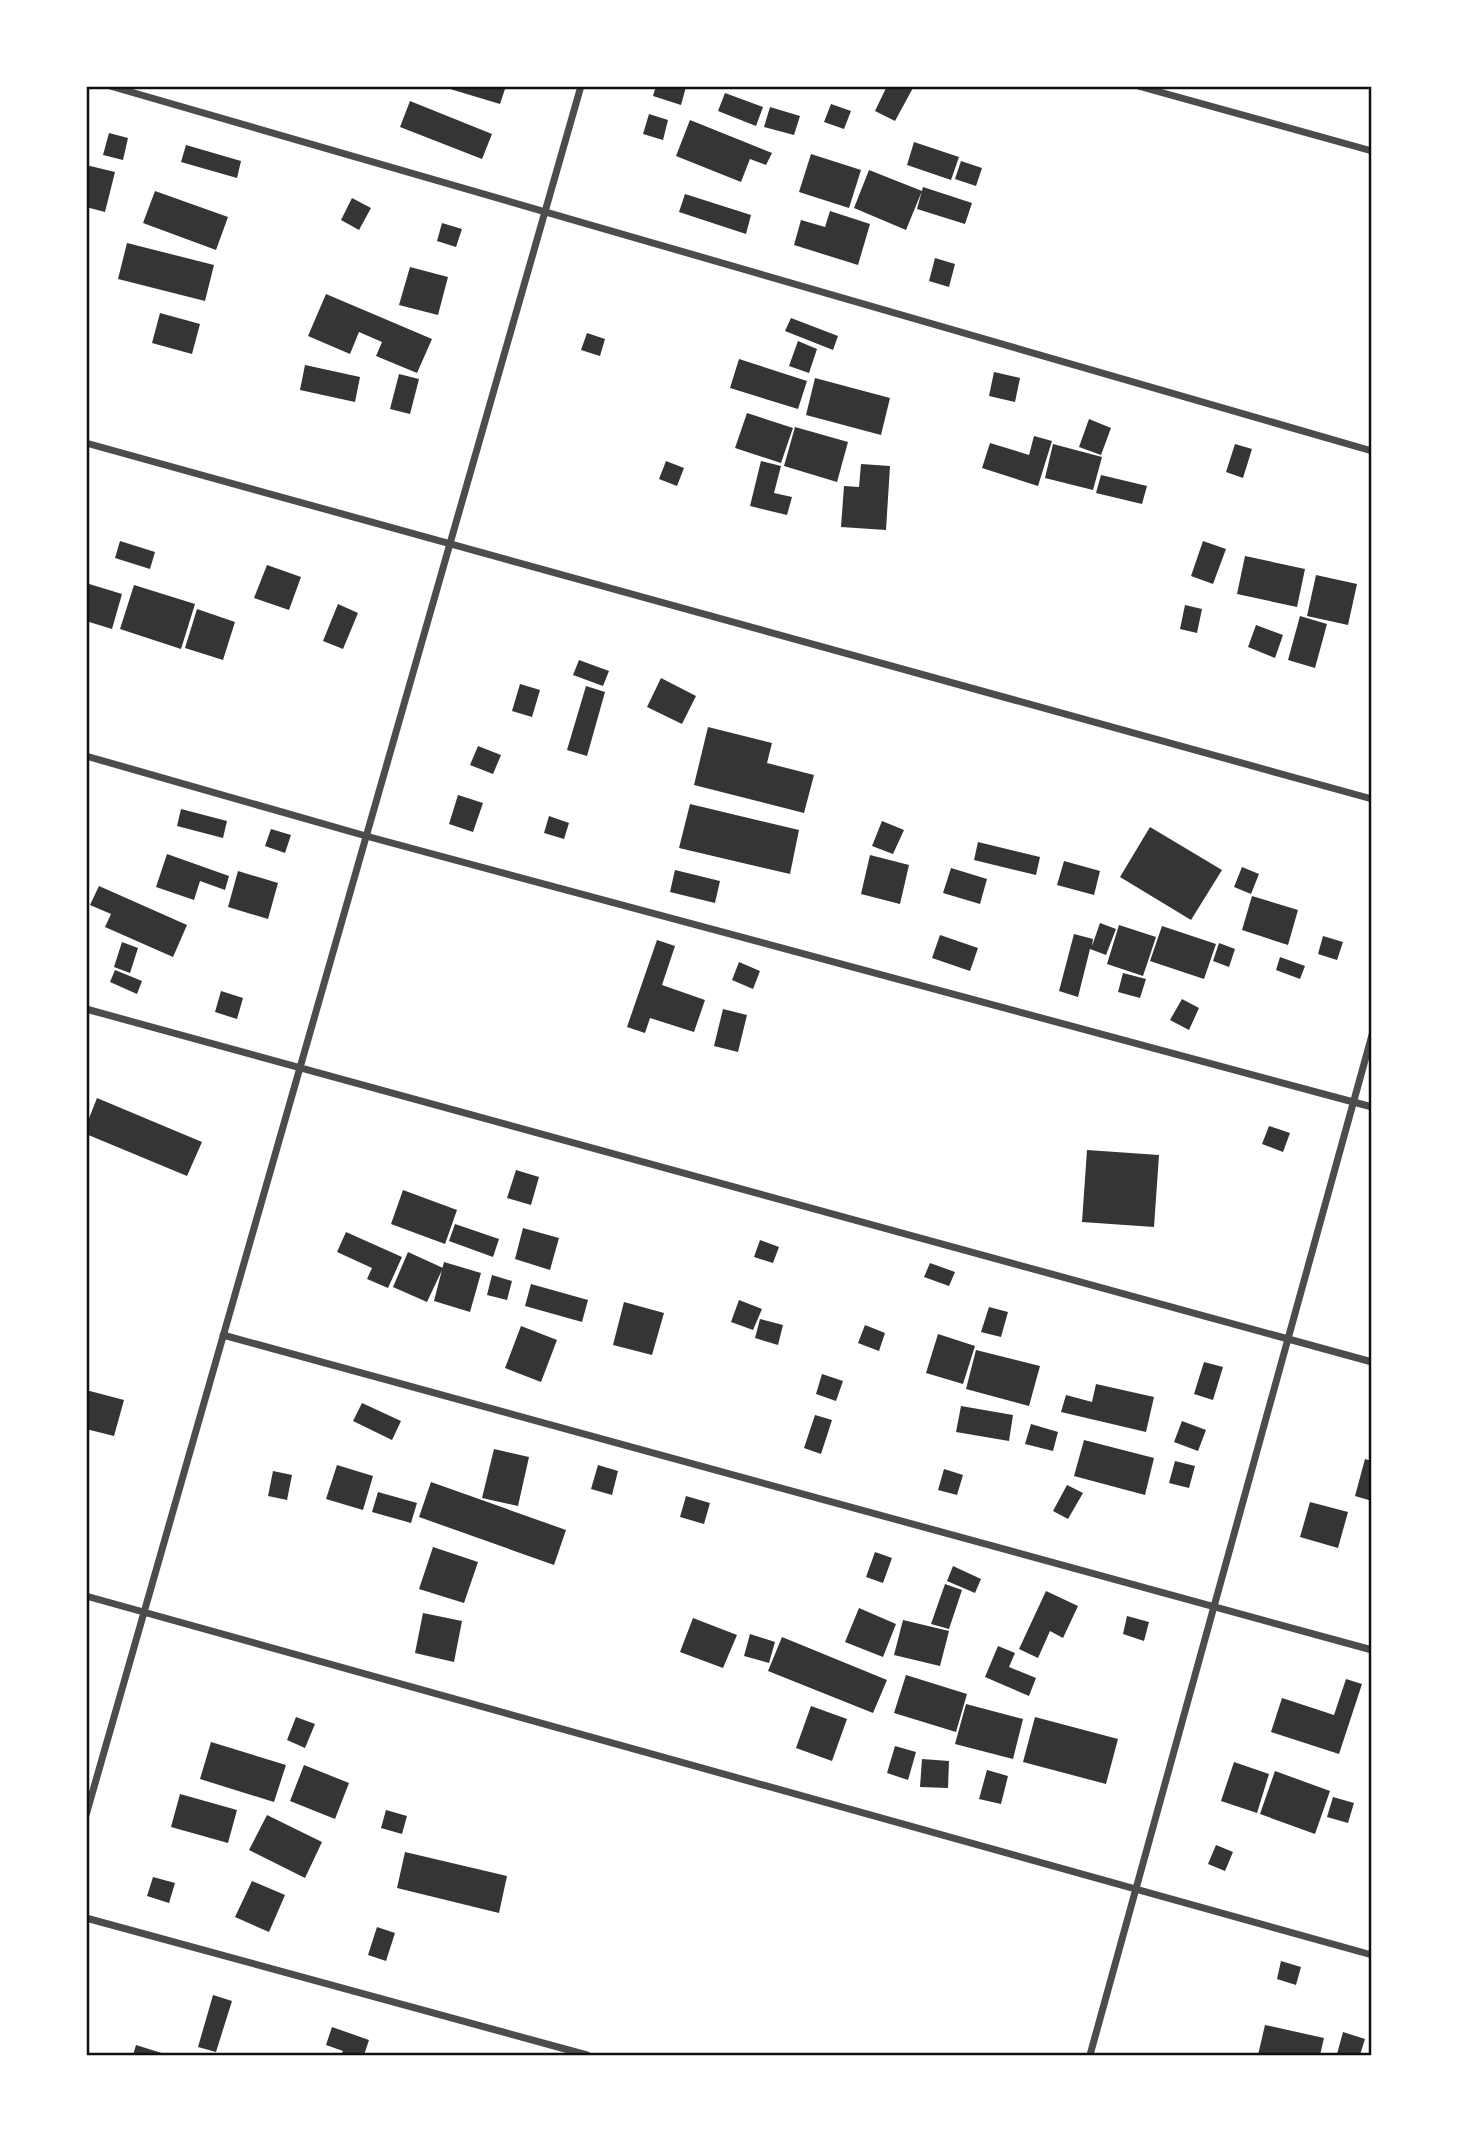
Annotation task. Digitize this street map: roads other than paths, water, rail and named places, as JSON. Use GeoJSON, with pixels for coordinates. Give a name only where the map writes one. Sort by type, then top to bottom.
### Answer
{"type":"FeatureCollection","features":[{"type":"Feature","properties":{"kind":"street"},"geometry":{"type":"LineString","coordinates":[[110,86],[1372,451]]}},
{"type":"Feature","properties":{"kind":"street"},"geometry":{"type":"LineString","coordinates":[[86,1815],[581,86]]}},
{"type":"Feature","properties":{"kind":"street"},"geometry":{"type":"LineString","coordinates":[[1138,86],[1372,151]]}},
{"type":"Feature","properties":{"kind":"street"},"geometry":{"type":"LineString","coordinates":[[86,443],[1372,799]]}},
{"type":"Feature","properties":{"kind":"street"},"geometry":{"type":"LineString","coordinates":[[86,756],[366,836],[1372,1107]]}},
{"type":"Feature","properties":{"kind":"street"},"geometry":{"type":"LineString","coordinates":[[86,1009],[1372,1362]]}},
{"type":"Feature","properties":{"kind":"street"},"geometry":{"type":"LineString","coordinates":[[1090,2055],[1372,1035]]}},
{"type":"Feature","properties":{"kind":"street"},"geometry":{"type":"LineString","coordinates":[[223,1335],[1372,1650]]}},
{"type":"Feature","properties":{"kind":"street"},"geometry":{"type":"LineString","coordinates":[[86,1596],[1372,1955]]}},
{"type":"Feature","properties":{"kind":"street"},"geometry":{"type":"LineString","coordinates":[[86,1918],[587,2055]]}}]}
